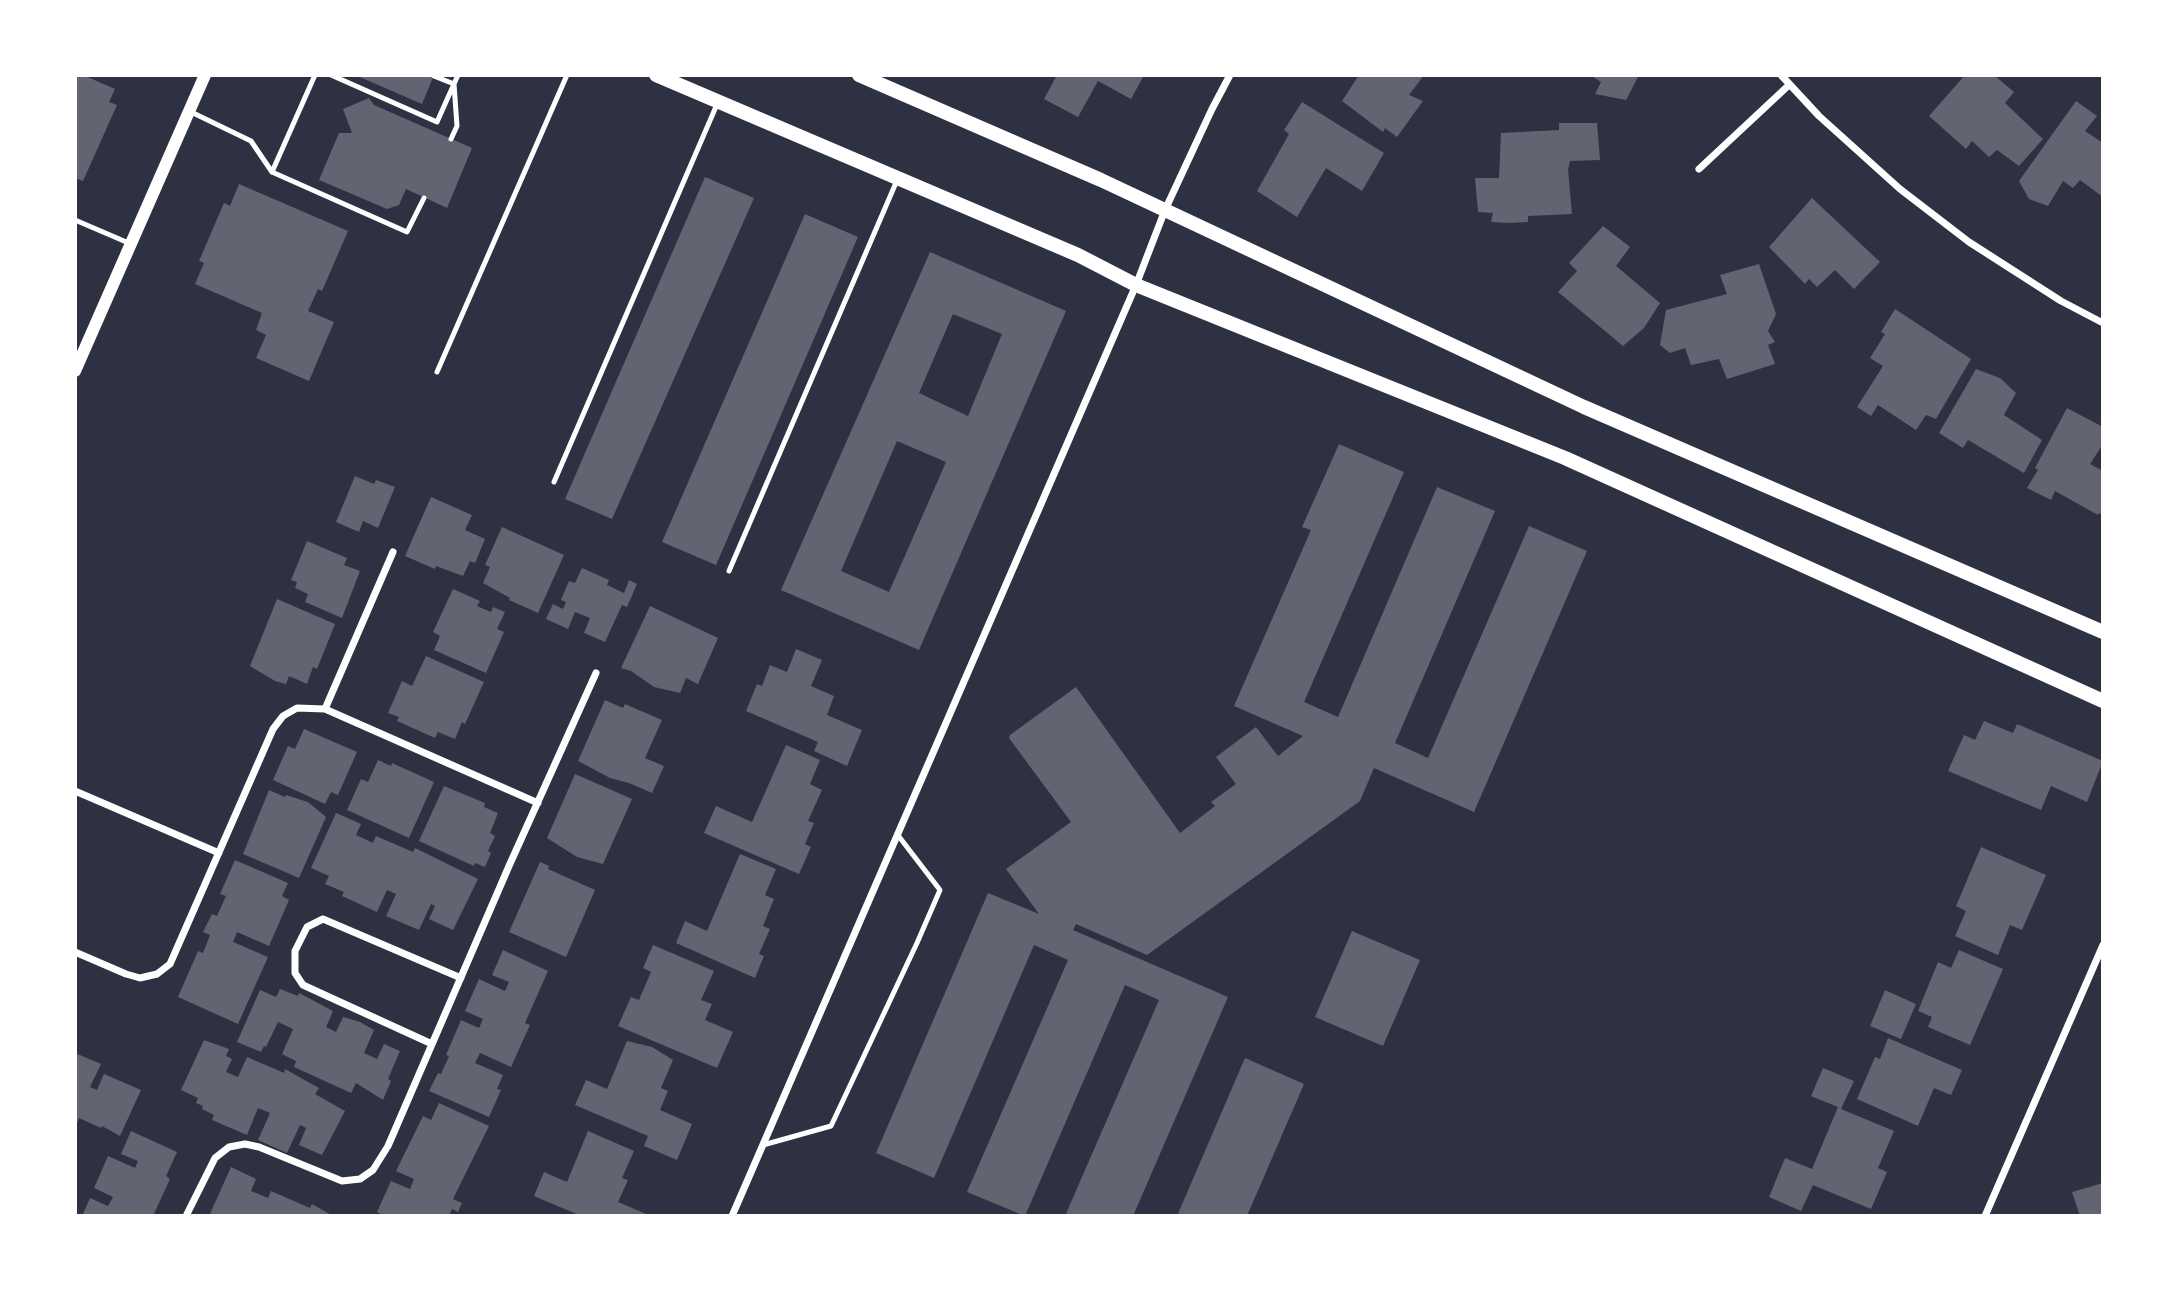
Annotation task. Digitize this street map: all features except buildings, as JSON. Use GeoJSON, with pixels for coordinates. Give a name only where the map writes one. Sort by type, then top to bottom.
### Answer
{"type":"FeatureCollection","features":[{"type":"Feature","properties":{"kind":"main road"},"geometry":{"type":"LineString","coordinates":[[656,75],[1078,256],[1136,285],[1565,458],[2103,701]]}},
{"type":"Feature","properties":{"kind":"main road"},"geometry":{"type":"LineString","coordinates":[[859,75],[1101,180],[1584,407],[2103,632]]}},
{"type":"Feature","properties":{"kind":"street"},"geometry":{"type":"LineString","coordinates":[[76,368],[205,75]]}},
{"type":"Feature","properties":{"kind":"street"},"geometry":{"type":"LineString","coordinates":[[732,1216],[1136,285],[1165,210],[1230,75]]}},
{"type":"Feature","properties":{"kind":"street"},"geometry":{"type":"LineString","coordinates":[[1780,75],[1819,116],[1900,188],[1959,234],[2061,301],[2103,323]]}},
{"type":"Feature","properties":{"kind":"street"},"geometry":{"type":"LineString","coordinates":[[1699,169],[1789,85]]}},
{"type":"Feature","properties":{"kind":"street"},"geometry":{"type":"LineString","coordinates":[[325,709],[393,552]]}},
{"type":"Feature","properties":{"kind":"street"},"geometry":{"type":"LineString","coordinates":[[186,1216],[215,1158],[229,1147],[246,1144],[259,1147],[342,1181],[360,1179],[373,1170],[388,1146],[596,673]]}},
{"type":"Feature","properties":{"kind":"street"},"geometry":{"type":"LineString","coordinates":[[75,952],[140,978],[157,974],[170,964],[273,729],[284,716],[297,708],[325,709],[538,803]]}},
{"type":"Feature","properties":{"kind":"street"},"geometry":{"type":"LineString","coordinates":[[75,791],[219,853]]}},
{"type":"Feature","properties":{"kind":"street"},"geometry":{"type":"LineString","coordinates":[[432,1044],[303,985],[295,973],[295,951],[307,927],[323,919],[461,978]]}},
{"type":"Feature","properties":{"kind":"street"},"geometry":{"type":"LineString","coordinates":[[1985,1216],[2103,945]]}},
{"type":"Feature","properties":{"kind":"lane"},"geometry":{"type":"LineString","coordinates":[[272,172],[315,75]]}},
{"type":"Feature","properties":{"kind":"lane"},"geometry":{"type":"LineString","coordinates":[[331,75],[437,122],[458,75]]}},
{"type":"Feature","properties":{"kind":"lane"},"geometry":{"type":"LineString","coordinates":[[437,372],[566,75]]}},
{"type":"Feature","properties":{"kind":"lane"},"geometry":{"type":"LineString","coordinates":[[434,76],[454,84]]}},
{"type":"Feature","properties":{"kind":"lane"},"geometry":{"type":"LineString","coordinates":[[451,139],[457,126],[454,84]]}},
{"type":"Feature","properties":{"kind":"lane"},"geometry":{"type":"LineString","coordinates":[[554,482],[718,102]]}},
{"type":"Feature","properties":{"kind":"lane"},"geometry":{"type":"LineString","coordinates":[[189,111],[251,141],[272,172],[407,232],[424,198]]}},
{"type":"Feature","properties":{"kind":"lane"},"geometry":{"type":"LineString","coordinates":[[729,571],[898,178]]}},
{"type":"Feature","properties":{"kind":"lane"},"geometry":{"type":"LineString","coordinates":[[75,220],[131,244]]}},
{"type":"Feature","properties":{"kind":"lane"},"geometry":{"type":"LineString","coordinates":[[763,1145],[831,1126],[940,890],[897,834]]}}]}
